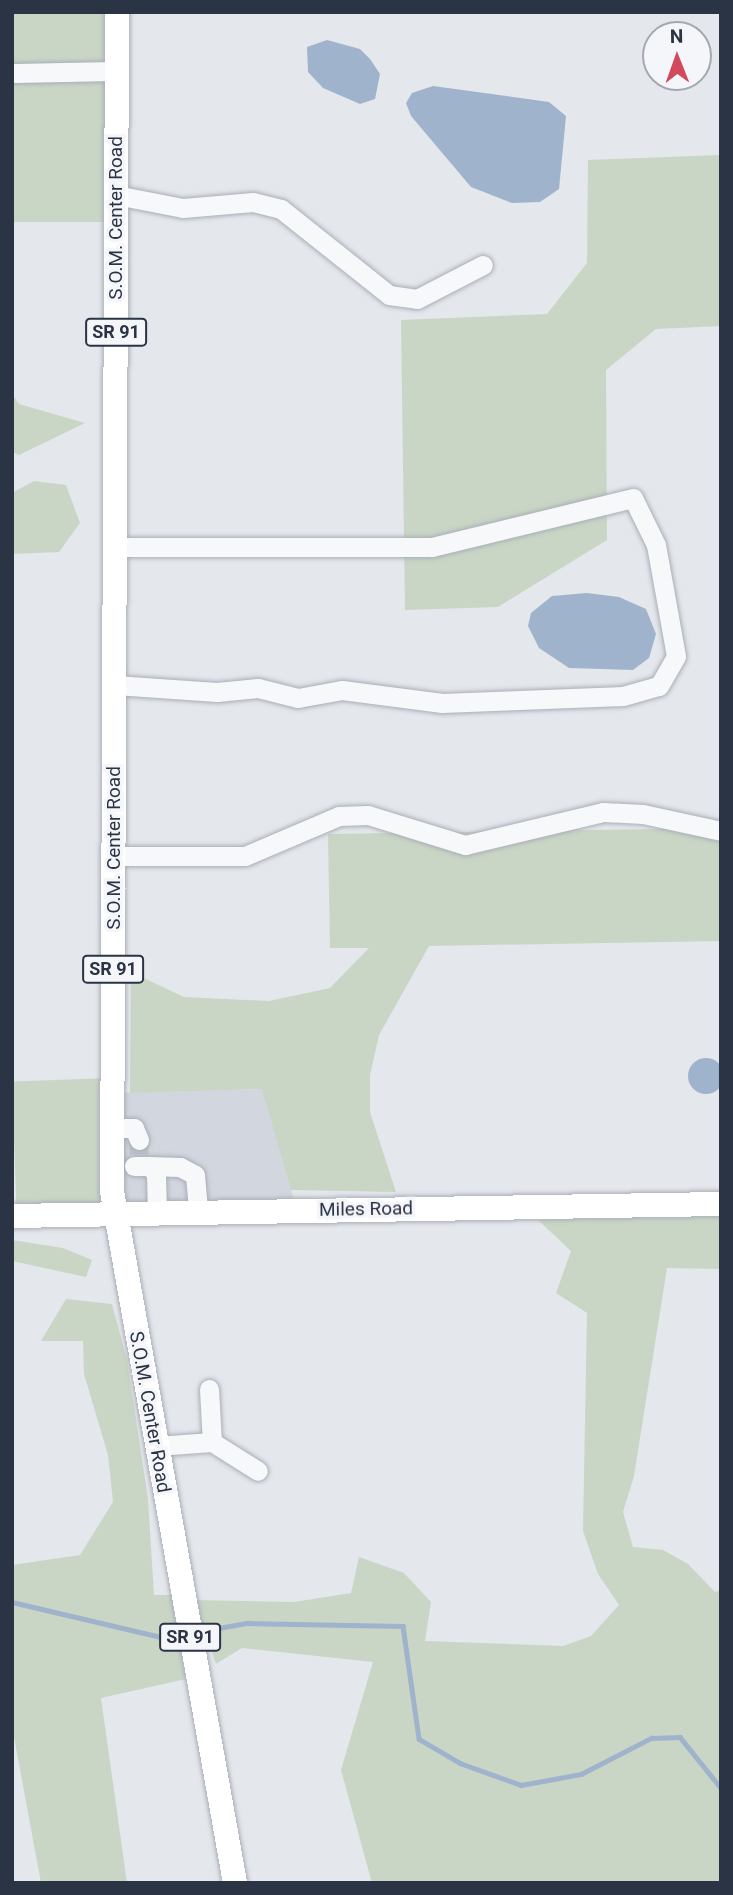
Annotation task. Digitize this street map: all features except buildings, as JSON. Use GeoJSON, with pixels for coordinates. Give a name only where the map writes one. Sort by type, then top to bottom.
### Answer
{"type":"FeatureCollection","features":[{"type":"Feature","properties":{"kind":"main road","name":"S.O.M. Center Road"},"geometry":{"type":"LineString","coordinates":[[117,12],[116,547],[110,1128],[134,1158],[115,1214],[234,1883]]}},
{"type":"Feature","properties":{"kind":"main road","name":"Miles Road"},"geometry":{"type":"LineString","coordinates":[[12,1216],[721,1204]]}},
{"type":"Feature","properties":{"kind":"street"},"geometry":{"type":"LineString","coordinates":[[12,73],[116,71]]}},
{"type":"Feature","properties":{"kind":"street"},"geometry":{"type":"LineString","coordinates":[[116,195],[183,208],[253,202],[281,209],[389,295],[417,299],[483,265]]}},
{"type":"Feature","properties":{"kind":"street"},"geometry":{"type":"LineString","coordinates":[[115,685],[217,692],[258,688],[298,698],[342,690],[442,703],[623,696],[659,686],[676,656],[656,545],[633,498],[432,547],[116,547]]}},
{"type":"Feature","properties":{"kind":"street"},"geometry":{"type":"LineString","coordinates":[[114,856],[245,856],[339,816],[368,815],[465,845],[573,816],[643,814],[721,831]]}},
{"type":"Feature","properties":{"kind":"street"},"geometry":{"type":"LineString","coordinates":[[110,1128],[134,1128],[134,1158]]}},
{"type":"Feature","properties":{"kind":"street"},"geometry":{"type":"LineString","coordinates":[[134,1158],[180,1167],[195,1175],[198,1212]]}},
{"type":"Feature","properties":{"kind":"street"},"geometry":{"type":"LineString","coordinates":[[134,1158],[156,1173],[157,1213]]}},
{"type":"Feature","properties":{"kind":"street"},"geometry":{"type":"LineString","coordinates":[[209,1389],[212,1442]]}},
{"type":"Feature","properties":{"kind":"street"},"geometry":{"type":"LineString","coordinates":[[156,1446],[212,1442],[258,1471]]}},
{"type":"Feature","properties":{"kind":"shaded area"},"geometry":{"type":"Polygon","coordinates":[[[263,1089],[297,1211],[115,1214],[111,1093],[263,1089]]]}},
{"type":"Feature","properties":{"kind":"green space"},"geometry":{"type":"Polygon","coordinates":[[[12,12],[118,12],[118,222],[12,222],[12,12]]]}},
{"type":"Feature","properties":{"kind":"green space"},"geometry":{"type":"Polygon","coordinates":[[[721,155],[721,326],[656,329],[606,370],[607,540],[498,607],[405,610],[401,320],[547,314],[587,263],[588,160],[721,155]]]}},
{"type":"Feature","properties":{"kind":"green space"},"geometry":{"type":"Polygon","coordinates":[[[12,394],[19,404],[85,423],[19,455],[12,452],[12,394]]]}},
{"type":"Feature","properties":{"kind":"green space"},"geometry":{"type":"Polygon","coordinates":[[[34,481],[66,485],[80,523],[59,552],[12,554],[12,493],[34,481]]]}},
{"type":"Feature","properties":{"kind":"green space"},"geometry":{"type":"Polygon","coordinates":[[[721,828],[721,941],[429,946],[379,1035],[370,1075],[370,1112],[396,1192],[291,1190],[262,1089],[130,1093],[131,972],[184,997],[269,1001],[330,988],[369,948],[330,948],[328,834],[721,828]]]}},
{"type":"Feature","properties":{"kind":"green space"},"geometry":{"type":"Polygon","coordinates":[[[111,1078],[116,1214],[17,1217],[12,1081],[111,1078]]]}},
{"type":"Feature","properties":{"kind":"green space"},"geometry":{"type":"Polygon","coordinates":[[[721,1214],[721,1269],[667,1268],[634,1476],[623,1512],[633,1547],[663,1550],[688,1564],[715,1592],[721,1590],[721,1883],[372,1883],[341,1770],[373,1662],[242,1648],[216,1664],[194,1600],[294,1602],[351,1593],[359,1557],[404,1573],[431,1602],[425,1641],[563,1646],[591,1636],[619,1605],[598,1574],[583,1531],[587,1313],[556,1293],[571,1251],[538,1220],[721,1214]]]}},
{"type":"Feature","properties":{"kind":"green space"},"geometry":{"type":"Polygon","coordinates":[[[12,1240],[63,1248],[92,1260],[86,1277],[12,1261],[12,1240]]]}},
{"type":"Feature","properties":{"kind":"green space"},"geometry":{"type":"Polygon","coordinates":[[[66,1299],[112,1304],[127,1360],[148,1499],[154,1595],[171,1595],[186,1679],[101,1698],[127,1883],[41,1883],[12,1726],[12,1565],[80,1555],[113,1502],[108,1455],[84,1374],[83,1341],[41,1341],[66,1299]]]}},
{"type":"Feature","properties":{"kind":"water"},"geometry":{"type":"Polygon","coordinates":[[[327,40],[360,49],[370,59],[380,74],[375,99],[360,104],[323,88],[308,72],[307,47],[327,40]]]}},
{"type":"Feature","properties":{"kind":"water"},"geometry":{"type":"Polygon","coordinates":[[[433,86],[549,102],[566,116],[559,189],[540,202],[512,203],[471,187],[411,116],[406,103],[412,93],[433,86]]]}},
{"type":"Feature","properties":{"kind":"water"},"geometry":{"type":"Polygon","coordinates":[[[587,593],[619,597],[646,609],[656,634],[649,658],[633,670],[569,668],[539,648],[528,626],[531,613],[552,596],[587,593]]]}},
{"type":"Feature","properties":{"kind":"water"},"geometry":{"type":"Polygon","coordinates":[[[706,1058],[719,1063],[724,1076],[719,1089],[706,1094],[693,1089],[688,1076],[693,1063],[706,1058]]]}},
{"type":"Feature","properties":{"kind":"waterway"},"geometry":{"type":"LineString","coordinates":[[12,1602],[165,1638]]}},
{"type":"Feature","properties":{"kind":"waterway"},"geometry":{"type":"LineString","coordinates":[[213,1629],[247,1623],[403,1626],[419,1739],[460,1763],[521,1785],[581,1774],[651,1738],[680,1737],[721,1788]]}},
{"type":"Feature","properties":{"kind":"tunnel"},"geometry":{"type":"LineString","coordinates":[[139,1140],[139,1154]]}}]}
